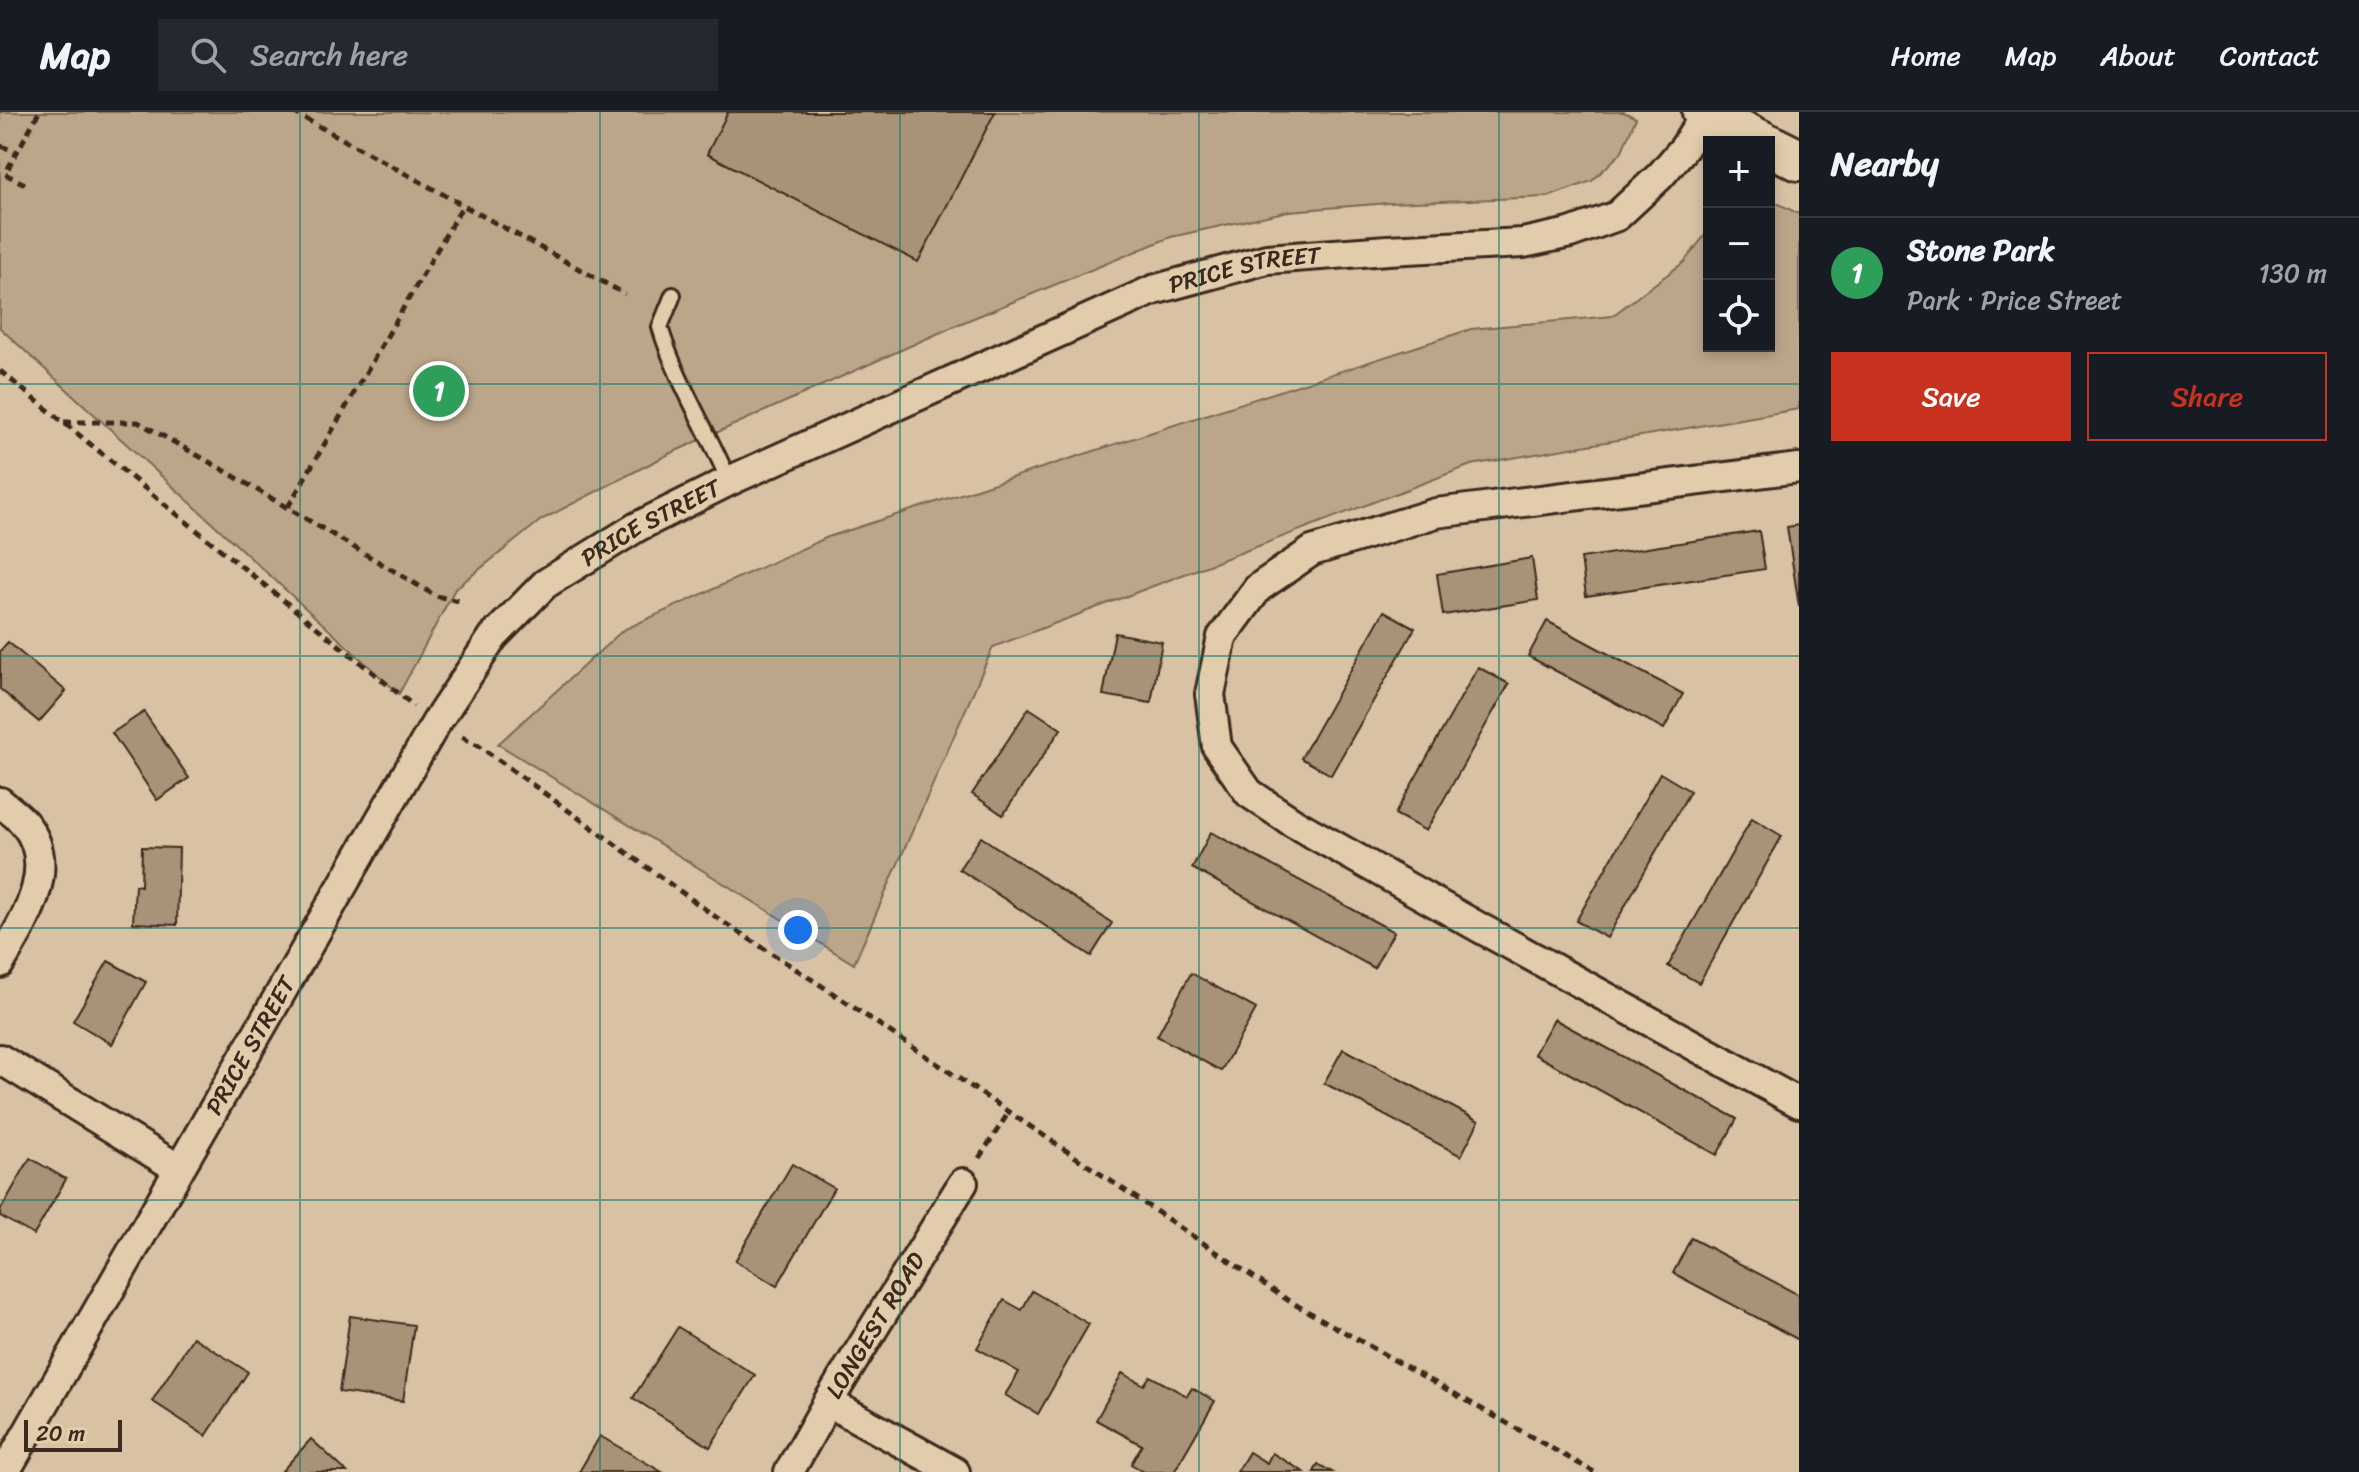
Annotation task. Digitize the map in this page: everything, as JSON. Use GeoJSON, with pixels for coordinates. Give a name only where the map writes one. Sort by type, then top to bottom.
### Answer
{"type":"FeatureCollection","features":[{"type":"Feature","properties":{"kind":"main road"},"geometry":{"type":"LineString","coordinates":[[1704,113],[1751,136]]}},
{"type":"Feature","properties":{"kind":"main road"},"geometry":{"type":"LineString","coordinates":[[1775,148],[1799,160]]}},
{"type":"Feature","properties":{"kind":"street","name":"PRICE STREET"},"geometry":{"type":"LineString","coordinates":[[5,1472],[436,723],[493,637],[545,584],[637,527],[729,481],[1153,290],[1267,259],[1523,243],[1570,233],[1617,216],[1676,157],[1704,113]]}},
{"type":"Feature","properties":{"kind":"street"},"geometry":{"type":"LineString","coordinates":[[1799,468],[1436,513],[1312,551],[1258,588],[1222,637],[1210,694],[1217,747],[1249,793],[1294,823],[1482,929],[1799,1103]]}},
{"type":"Feature","properties":{"kind":"street"},"geometry":{"type":"LineString","coordinates":[[0,802],[24,823],[36,842],[39,871],[32,906],[0,963]]}},
{"type":"Feature","properties":{"kind":"street"},"geometry":{"type":"LineString","coordinates":[[0,1059],[179,1169]]}},
{"type":"Feature","properties":{"kind":"street","name":"LONGEST ROAD"},"geometry":{"type":"LineString","coordinates":[[789,1472],[828,1402],[963,1183]]}},
{"type":"Feature","properties":{"kind":"street"},"geometry":{"type":"LineString","coordinates":[[828,1402],[955,1472]]}},
{"type":"Feature","properties":{"kind":"lane"},"geometry":{"type":"LineString","coordinates":[[673,295],[660,327],[669,359],[714,444],[729,481]]}},
{"type":"Feature","properties":{"kind":"path"},"geometry":{"type":"LineString","coordinates":[[25,184],[5,174],[39,112]]}},
{"type":"Feature","properties":{"kind":"path"},"geometry":{"type":"LineString","coordinates":[[293,112],[625,294]]}},
{"type":"Feature","properties":{"kind":"path"},"geometry":{"type":"LineString","coordinates":[[1,146],[17,152]]}},
{"type":"Feature","properties":{"kind":"path"},"geometry":{"type":"LineString","coordinates":[[288,507],[463,205]]}},
{"type":"Feature","properties":{"kind":"path"},"geometry":{"type":"LineString","coordinates":[[0,371],[436,723],[479,746],[720,920],[1289,1301],[1594,1472]]}},
{"type":"Feature","properties":{"kind":"path"},"geometry":{"type":"LineString","coordinates":[[62,421],[138,422],[436,596],[459,601]]}},
{"type":"Feature","properties":{"kind":"path"},"geometry":{"type":"LineString","coordinates":[[963,1183],[1009,1112]]}},
{"type":"Feature","properties":{"kind":"shaded area"},"geometry":{"type":"Polygon","coordinates":[[[0,112],[1624,112],[1636,118],[1621,153],[1592,181],[1548,197],[1389,203],[1289,211],[1171,237],[959,324],[669,454],[541,520],[455,589],[399,694],[0,328],[0,112]]]}},
{"type":"Feature","properties":{"kind":"shaded area"},"geometry":{"type":"Polygon","coordinates":[[[1775,202],[1799,214],[1799,409],[1471,465],[993,647],[854,964],[498,744],[623,630],[828,537],[1471,329],[1612,316],[1684,262],[1703,238],[1703,352],[1775,352],[1775,202]]]}},
{"type":"Feature","properties":{"kind":"building"},"geometry":{"type":"Polygon","coordinates":[[[728,112],[995,112],[918,262],[707,154],[728,112]]]}},
{"type":"Feature","properties":{"kind":"building"},"geometry":{"type":"Polygon","coordinates":[[[1799,525],[1799,607],[1787,527],[1799,525]]]}},
{"type":"Feature","properties":{"kind":"building"},"geometry":{"type":"Polygon","coordinates":[[[1759,531],[1765,569],[1586,596],[1581,558],[1759,531]]]}},
{"type":"Feature","properties":{"kind":"building"},"geometry":{"type":"Polygon","coordinates":[[[1532,558],[1538,600],[1443,615],[1437,574],[1532,558]]]}},
{"type":"Feature","properties":{"kind":"building"},"geometry":{"type":"Polygon","coordinates":[[[1384,611],[1415,628],[1331,775],[1301,758],[1384,611]]]}},
{"type":"Feature","properties":{"kind":"building"},"geometry":{"type":"Polygon","coordinates":[[[1547,621],[1683,694],[1664,729],[1528,656],[1547,621]]]}},
{"type":"Feature","properties":{"kind":"building"},"geometry":{"type":"Polygon","coordinates":[[[1115,633],[1162,642],[1151,703],[1103,695],[1115,633]]]}},
{"type":"Feature","properties":{"kind":"building"},"geometry":{"type":"Polygon","coordinates":[[[8,642],[66,691],[39,722],[0,689],[0,651],[8,642]]]}},
{"type":"Feature","properties":{"kind":"building"},"geometry":{"type":"Polygon","coordinates":[[[1478,667],[1509,684],[1426,831],[1395,814],[1478,667]]]}},
{"type":"Feature","properties":{"kind":"building"},"geometry":{"type":"Polygon","coordinates":[[[1029,708],[1061,729],[1003,815],[972,794],[1029,708]]]}},
{"type":"Feature","properties":{"kind":"building"},"geometry":{"type":"Polygon","coordinates":[[[144,712],[189,778],[157,800],[112,733],[144,712]]]}},
{"type":"Feature","properties":{"kind":"building"},"geometry":{"type":"Polygon","coordinates":[[[1660,773],[1690,791],[1607,938],[1576,921],[1660,773]]]}},
{"type":"Feature","properties":{"kind":"building"},"geometry":{"type":"Polygon","coordinates":[[[1752,818],[1782,836],[1699,983],[1668,966],[1752,818]]]}},
{"type":"Feature","properties":{"kind":"building"},"geometry":{"type":"Polygon","coordinates":[[[1211,832],[1394,932],[1374,968],[1192,868],[1211,832]]]}},
{"type":"Feature","properties":{"kind":"building"},"geometry":{"type":"Polygon","coordinates":[[[981,837],[1112,923],[1091,956],[959,869],[981,837]]]}},
{"type":"Feature","properties":{"kind":"building"},"geometry":{"type":"Polygon","coordinates":[[[142,847],[179,848],[177,925],[133,923],[135,885],[141,886],[142,847]]]}},
{"type":"Feature","properties":{"kind":"building"},"geometry":{"type":"Polygon","coordinates":[[[108,961],[146,982],[112,1044],[73,1021],[108,961]]]}},
{"type":"Feature","properties":{"kind":"building"},"geometry":{"type":"Polygon","coordinates":[[[1191,973],[1256,1009],[1221,1071],[1157,1036],[1191,973]]]}},
{"type":"Feature","properties":{"kind":"building"},"geometry":{"type":"Polygon","coordinates":[[[1554,1019],[1737,1119],[1717,1155],[1534,1054],[1554,1019]]]}},
{"type":"Feature","properties":{"kind":"building"},"geometry":{"type":"Polygon","coordinates":[[[1343,1049],[1479,1121],[1461,1156],[1324,1083],[1343,1049]]]}},
{"type":"Feature","properties":{"kind":"building"},"geometry":{"type":"Polygon","coordinates":[[[30,1158],[66,1179],[34,1235],[0,1216],[30,1158]]]}},
{"type":"Feature","properties":{"kind":"building"},"geometry":{"type":"Polygon","coordinates":[[[792,1164],[834,1188],[777,1286],[735,1261],[792,1164]]]}},
{"type":"Feature","properties":{"kind":"building"},"geometry":{"type":"Polygon","coordinates":[[[1691,1238],[1799,1295],[1799,1340],[1673,1273],[1691,1238]]]}},
{"type":"Feature","properties":{"kind":"building"},"geometry":{"type":"Polygon","coordinates":[[[1032,1291],[1089,1324],[1038,1414],[1005,1395],[1019,1372],[977,1348],[1004,1300],[1022,1310],[1032,1291]]]}},
{"type":"Feature","properties":{"kind":"building"},"geometry":{"type":"Polygon","coordinates":[[[350,1316],[414,1325],[403,1401],[339,1392],[350,1316]]]}},
{"type":"Feature","properties":{"kind":"building"},"geometry":{"type":"Polygon","coordinates":[[[678,1327],[755,1375],[710,1447],[633,1398],[678,1327]]]}},
{"type":"Feature","properties":{"kind":"building"},"geometry":{"type":"Polygon","coordinates":[[[193,1337],[248,1372],[206,1436],[152,1401],[193,1337]]]}},
{"type":"Feature","properties":{"kind":"building"},"geometry":{"type":"Polygon","coordinates":[[[1122,1373],[1144,1385],[1150,1376],[1187,1396],[1192,1388],[1215,1401],[1174,1472],[1144,1472],[1131,1464],[1142,1445],[1096,1420],[1122,1373]]]}},
{"type":"Feature","properties":{"kind":"building"},"geometry":{"type":"Polygon","coordinates":[[[600,1436],[662,1472],[579,1472],[600,1436]]]}},
{"type":"Feature","properties":{"kind":"building"},"geometry":{"type":"Polygon","coordinates":[[[311,1439],[347,1472],[281,1472],[311,1439]]]}},
{"type":"Feature","properties":{"kind":"building"},"geometry":{"type":"Polygon","coordinates":[[[1249,1452],[1267,1463],[1272,1453],[1304,1472],[1237,1472],[1249,1452]]]}},
{"type":"Feature","properties":{"kind":"building"},"geometry":{"type":"Polygon","coordinates":[[[1318,1464],[1332,1472],[1314,1472],[1318,1464]]]}},
{"type":"Feature","properties":{"kind":"place","name":"Stone Park"},"geometry":{"type":"Point","coordinates":[439,391]}}]}
